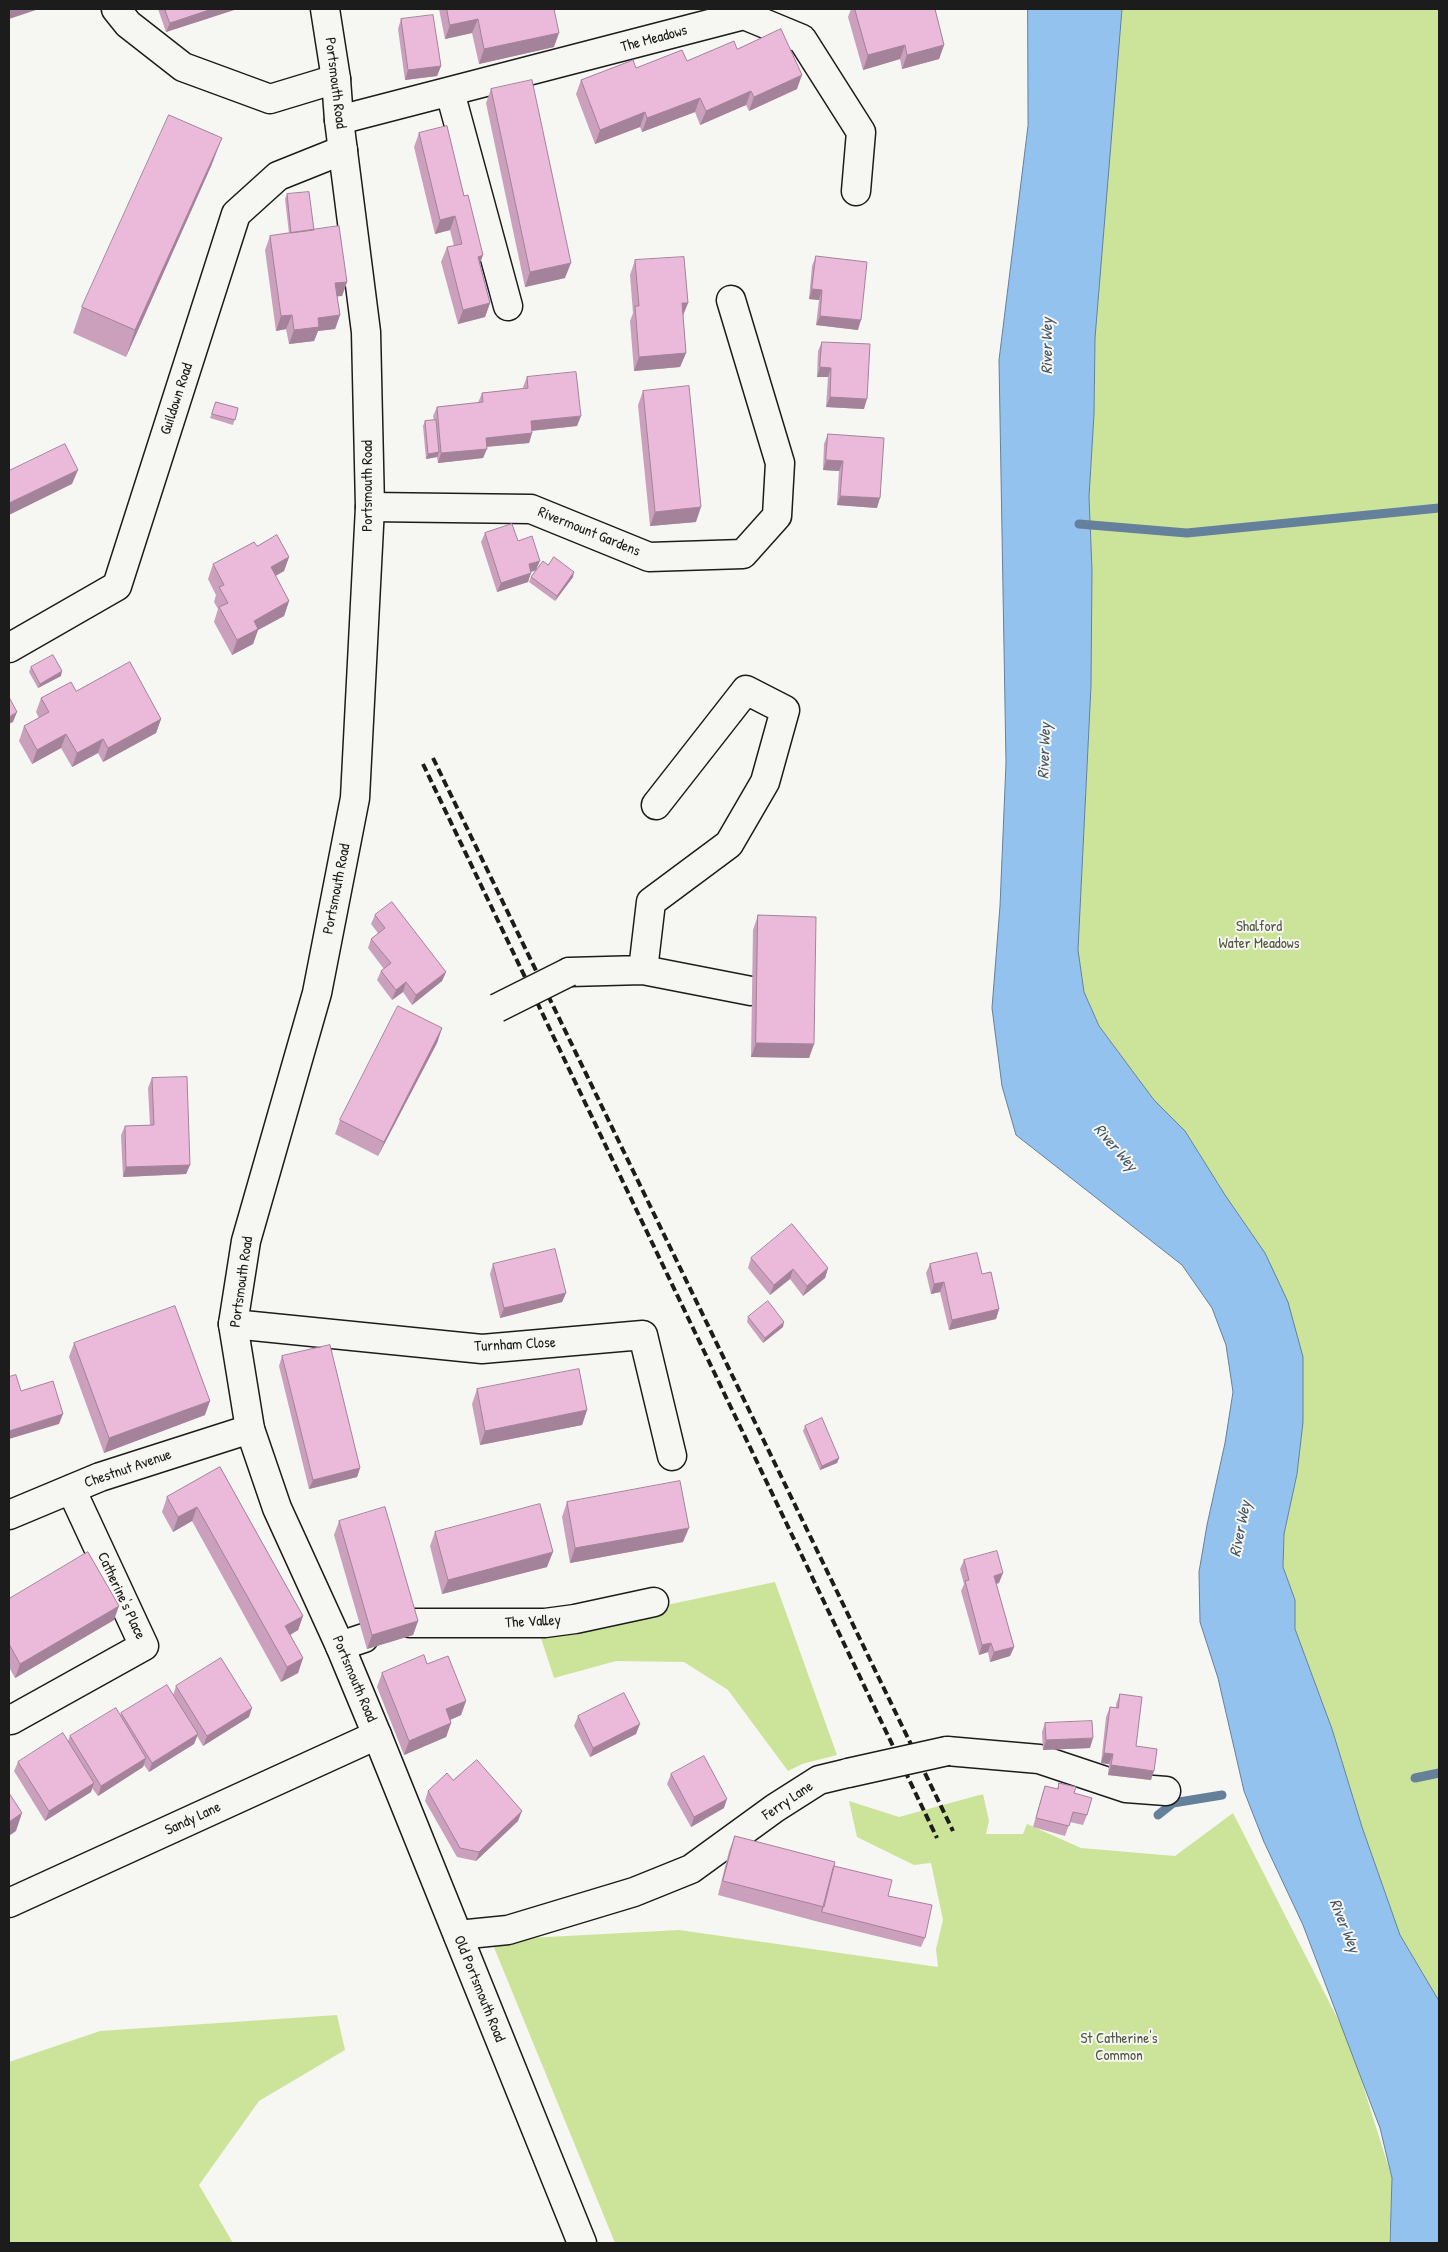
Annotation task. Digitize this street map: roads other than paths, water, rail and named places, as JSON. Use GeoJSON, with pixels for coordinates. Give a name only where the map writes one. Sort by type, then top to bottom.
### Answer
{"type":"FeatureCollection","features":[{"type":"Feature","properties":{"kind":"street"},"geometry":{"type":"LineString","coordinates":[[116,9],[128,24],[184,67],[270,99],[336,79]]}},
{"type":"Feature","properties":{"kind":"street","name":"Portsmouth Road"},"geometry":{"type":"LineString","coordinates":[[324,9],[336,79],[339,120],[366,332],[370,507],[355,798],[317,993],[246,1241],[233,1324],[250,1429],[276,1508],[352,1642],[378,1735]]}},
{"type":"Feature","properties":{"kind":"street","name":"The Meadows"},"geometry":{"type":"LineString","coordinates":[[339,120],[744,15],[802,39],[861,132],[856,192]]}},
{"type":"Feature","properties":{"kind":"street"},"geometry":{"type":"LineString","coordinates":[[450,92],[508,306]]}},
{"type":"Feature","properties":{"kind":"street","name":"Guildown Road"},"geometry":{"type":"LineString","coordinates":[[9,648],[117,586],[236,214],[278,176],[343,150]]}},
{"type":"Feature","properties":{"kind":"street","name":"Rivermount Gardens"},"geometry":{"type":"LineString","coordinates":[[370,507],[531,509],[649,557],[743,554],[777,516],[780,463],[731,300]]}},
{"type":"Feature","properties":{"kind":"street"},"geometry":{"type":"LineString","coordinates":[[643,970],[651,902],[729,844],[765,782],[785,710],[746,690],[656,805]]}},
{"type":"Feature","properties":{"kind":"street"},"geometry":{"type":"LineString","coordinates":[[497,1008],[569,972],[643,970],[751,991]]}},
{"type":"Feature","properties":{"kind":"street","name":"Turnham Close"},"geometry":{"type":"LineString","coordinates":[[233,1324],[482,1349],[643,1335],[672,1456]]}},
{"type":"Feature","properties":{"kind":"street","name":"Chestnut Avenue"},"geometry":{"type":"LineString","coordinates":[[9,1515],[100,1477],[250,1429]]}},
{"type":"Feature","properties":{"kind":"street","name":"Catherine's Place"},"geometry":{"type":"LineString","coordinates":[[11,1720],[144,1646],[71,1489]]}},
{"type":"Feature","properties":{"kind":"street","name":"The Valley"},"geometry":{"type":"LineString","coordinates":[[410,1623],[545,1622],[575,1619],[654,1602]]}},
{"type":"Feature","properties":{"kind":"street","name":"Sandy Lane"},"geometry":{"type":"LineString","coordinates":[[9,1903],[378,1735]]}},
{"type":"Feature","properties":{"kind":"street","name":"Old Portsmouth Road"},"geometry":{"type":"LineString","coordinates":[[378,1735],[582,2243]]}},
{"type":"Feature","properties":{"kind":"street","name":"Ferry Lane"},"geometry":{"type":"LineString","coordinates":[[458,1935],[508,1930],[634,1892],[691,1869],[775,1808],[819,1780],[947,1751],[1039,1759],[1126,1788],[1166,1791]]}},
{"type":"Feature","properties":{"kind":"water","name":"River Wey"},"geometry":{"type":"Polygon","coordinates":[[[1028,9],[1122,9],[1095,338],[1094,414],[1089,497],[1092,570],[1091,686],[1078,950],[1084,992],[1099,1026],[1154,1100],[1185,1131],[1225,1195],[1265,1253],[1288,1302],[1303,1357],[1303,1422],[1297,1474],[1284,1534],[1283,1567],[1295,1600],[1295,1629],[1332,1729],[1362,1827],[1400,1935],[1439,2001],[1439,2243],[1390,2243],[1392,2178],[1380,2128],[1303,1925],[1264,1842],[1244,1791],[1218,1678],[1200,1622],[1199,1572],[1225,1443],[1233,1392],[1226,1345],[1212,1308],[1182,1265],[1016,1135],[1002,1086],[992,1008],[1000,906],[1006,763],[999,360],[1028,126],[1028,9]]]}},
{"type":"Feature","properties":{"kind":"waterway"},"geometry":{"type":"LineString","coordinates":[[1079,524],[1187,533],[1439,508]]}},
{"type":"Feature","properties":{"kind":"waterway"},"geometry":{"type":"LineString","coordinates":[[1415,1778],[1439,1773]]}},
{"type":"Feature","properties":{"kind":"waterway"},"geometry":{"type":"LineString","coordinates":[[1158,1815],[1173,1803],[1222,1795]]}},
{"type":"Feature","properties":{"kind":"railway"},"geometry":{"type":"LineString","coordinates":[[433,758],[953,1831]]}},
{"type":"Feature","properties":{"kind":"railway"},"geometry":{"type":"LineString","coordinates":[[423,764],[937,1838]]}},
{"type":"Feature","properties":{"kind":"park label","name":"Shalford Water Meadows"},"geometry":{"type":"Point","coordinates":[1259,936]}},
{"type":"Feature","properties":{"kind":"park label","name":"St Catherine's Common"},"geometry":{"type":"Point","coordinates":[1119,2048]}}]}
